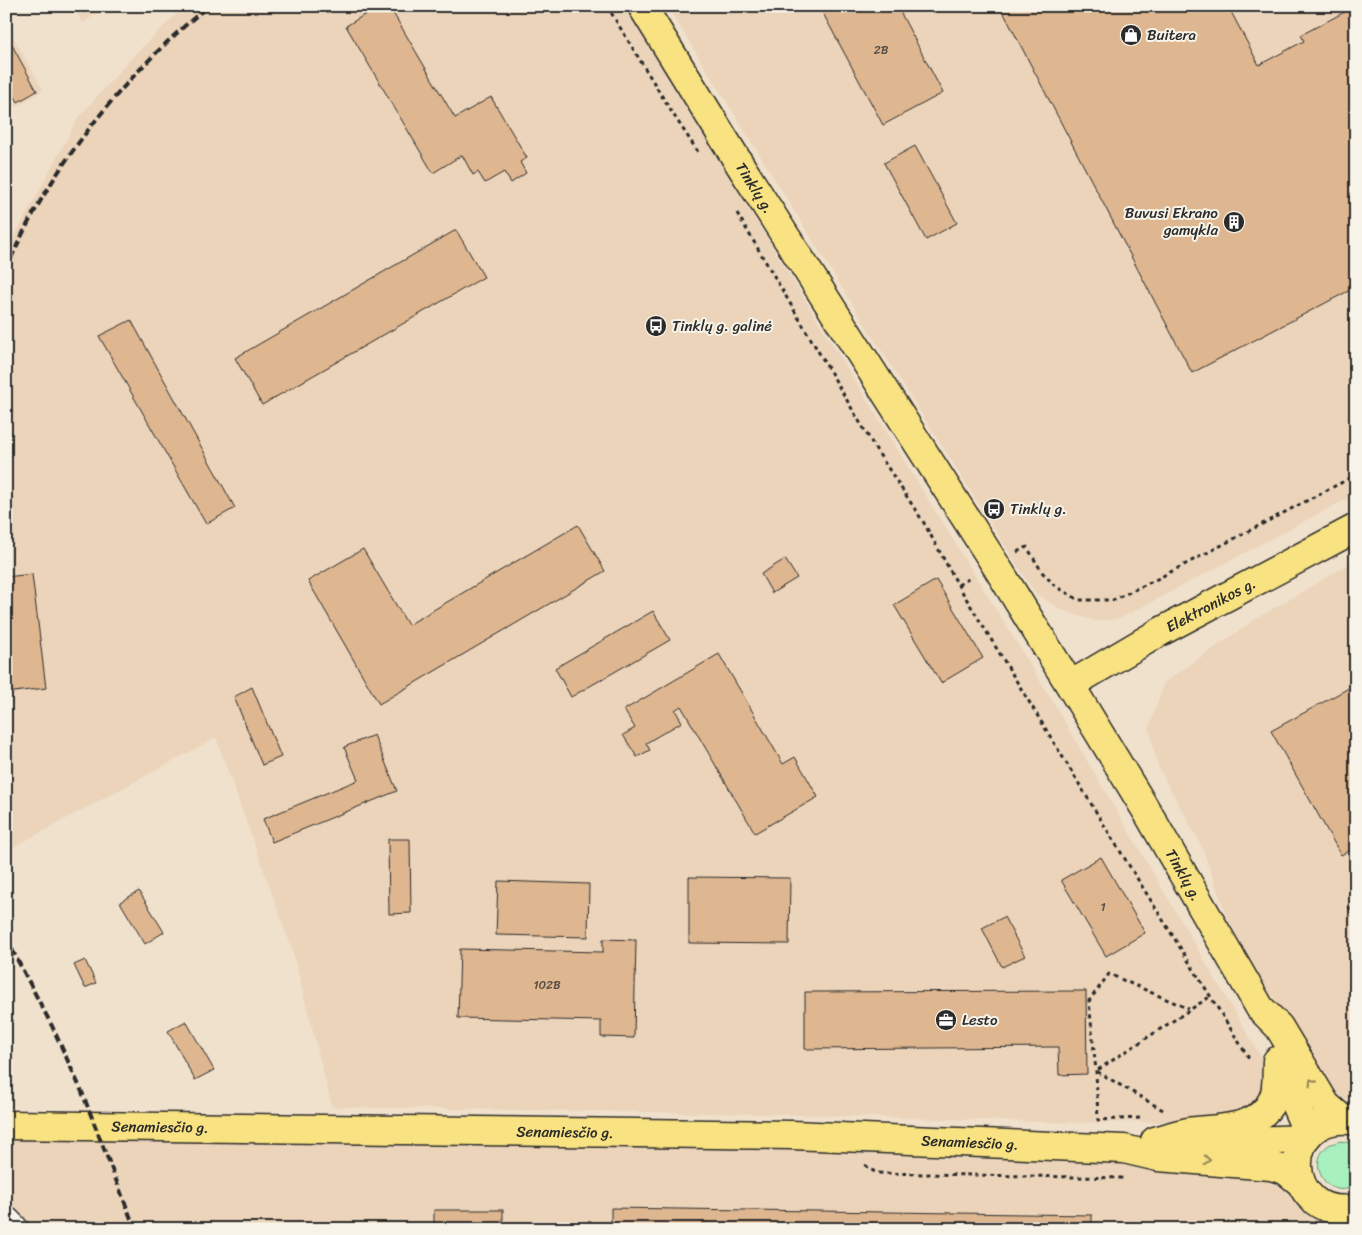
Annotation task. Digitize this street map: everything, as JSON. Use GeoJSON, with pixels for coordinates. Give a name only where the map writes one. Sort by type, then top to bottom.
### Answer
{"type":"FeatureCollection","features":[{"type":"Feature","properties":{"kind":"main road","name":"Tinklų g."},"geometry":{"type":"LineString","coordinates":[[642,6],[732,152],[1070,685],[1159,832],[1260,1008],[1279,1027],[1326,1105],[1349,1120]]}},
{"type":"Feature","properties":{"kind":"main road","name":"Elektronikos g."},"geometry":{"type":"LineString","coordinates":[[1070,685],[1160,632],[1356,528]]}},
{"type":"Feature","properties":{"kind":"main road","name":"Tinklų g."},"geometry":{"type":"LineString","coordinates":[[1260,1008],[1266,1033],[1265,1063],[1274,1097],[1266,1112]]}},
{"type":"Feature","properties":{"kind":"main road","name":"Tinklų g."},"geometry":{"type":"LineString","coordinates":[[1265,1063],[1307,1137]]}},
{"type":"Feature","properties":{"kind":"main road","name":"Senamiesčio g."},"geometry":{"type":"LineString","coordinates":[[1124,1149],[1186,1132],[1250,1123],[1266,1112]]}},
{"type":"Feature","properties":{"kind":"main road","name":"Senamiesčio g."},"geometry":{"type":"LineString","coordinates":[[1155,1141],[1224,1142],[1307,1137],[1318,1126],[1330,1121],[1349,1120]]}},
{"type":"Feature","properties":{"kind":"main road","name":"Senamiesčio g."},"geometry":{"type":"LineString","coordinates":[[6,1125],[792,1135],[1124,1149],[1158,1157],[1271,1166],[1285,1170],[1301,1183],[1308,1195],[1319,1204],[1352,1214]]}},
{"type":"Feature","properties":{"kind":"main road"},"geometry":{"type":"LineString","coordinates":[[1301,1183],[1297,1172],[1297,1161],[1299,1149],[1307,1137]]}},
{"type":"Feature","properties":{"kind":"street"},"geometry":{"type":"LineString","coordinates":[[6,1221],[14,1229]]}},
{"type":"Feature","properties":{"kind":"path"},"geometry":{"type":"LineString","coordinates":[[607,6],[702,158]]}},
{"type":"Feature","properties":{"kind":"path"},"geometry":{"type":"LineString","coordinates":[[733,207],[875,448],[924,523],[958,585],[1210,996],[1265,1063]]}},
{"type":"Feature","properties":{"kind":"path"},"geometry":{"type":"LineString","coordinates":[[958,585],[1027,546],[1042,572],[1055,586],[1079,600],[1113,600],[1157,579],[1356,474]]}},
{"type":"Feature","properties":{"kind":"path"},"geometry":{"type":"LineString","coordinates":[[1348,907],[1356,915]]}},
{"type":"Feature","properties":{"kind":"path"},"geometry":{"type":"LineString","coordinates":[[1098,1120],[1096,1071],[1089,1002],[1109,974],[1188,1010]]}},
{"type":"Feature","properties":{"kind":"path"},"geometry":{"type":"LineString","coordinates":[[1096,1071],[1210,996]]}},
{"type":"Feature","properties":{"kind":"path"},"geometry":{"type":"LineString","coordinates":[[1096,1071],[1168,1113]]}},
{"type":"Feature","properties":{"kind":"shaded area"},"geometry":{"type":"Polygon","coordinates":[[[72,6],[106,6],[83,23],[72,6]]]}},
{"type":"Feature","properties":{"kind":"shaded area"},"geometry":{"type":"Polygon","coordinates":[[[185,6],[624,6],[1050,697],[1268,1069],[1268,1090],[1252,1111],[1208,1121],[1078,1123],[776,1114],[332,1107],[292,949],[216,738],[6,851],[6,252],[78,118],[132,57],[185,6]]]}},
{"type":"Feature","properties":{"kind":"shaded area"},"geometry":{"type":"Polygon","coordinates":[[[667,6],[1356,6],[1356,494],[1121,618],[1095,621],[1061,610],[1035,593],[862,320],[667,6]]]}},
{"type":"Feature","properties":{"kind":"shaded area"},"geometry":{"type":"Polygon","coordinates":[[[6,24],[43,90],[16,107],[6,124],[6,24]]]}},
{"type":"Feature","properties":{"kind":"shaded area"},"geometry":{"type":"Polygon","coordinates":[[[1356,560],[1356,1103],[1344,1100],[1329,1083],[1256,973],[1227,917],[1202,847],[1158,767],[1149,727],[1164,683],[1257,618],[1356,560]]]}},
{"type":"Feature","properties":{"kind":"shaded area"},"geometry":{"type":"Polygon","coordinates":[[[6,1136],[794,1146],[1194,1168],[1281,1182],[1292,1199],[1308,1216],[1336,1229],[6,1229],[6,1136]]]}},
{"type":"Feature","properties":{"kind":"green space"},"geometry":{"type":"Polygon","coordinates":[[[1340,1141],[1356,1146],[1356,1185],[1346,1189],[1336,1189],[1329,1185],[1319,1170],[1322,1152],[1329,1145],[1340,1141]]]}},
{"type":"Feature","properties":{"kind":"building"},"geometry":{"type":"Polygon","coordinates":[[[79,6],[94,6],[84,13],[79,6]]]}},
{"type":"Feature","properties":{"kind":"building"},"geometry":{"type":"Polygon","coordinates":[[[379,6],[389,6],[455,118],[491,97],[527,158],[520,162],[526,173],[511,183],[504,172],[485,183],[478,172],[473,175],[462,155],[433,173],[346,26],[379,6]]]}},
{"type":"Feature","properties":{"kind":"building"},"geometry":{"type":"Polygon","coordinates":[[[819,6],[897,6],[943,93],[883,125],[819,6]]]}},
{"type":"Feature","properties":{"kind":"building","name":"Buvusi Ekrano gamykla"},"geometry":{"type":"Polygon","coordinates":[[[1000,6],[1228,6],[1259,65],[1304,41],[1301,35],[1356,6],[1356,287],[1192,373],[1000,6]]]}},
{"type":"Feature","properties":{"kind":"building"},"geometry":{"type":"Polygon","coordinates":[[[6,34],[37,91],[18,102],[6,81],[6,34]]]}},
{"type":"Feature","properties":{"kind":"building"},"geometry":{"type":"Polygon","coordinates":[[[915,146],[957,223],[926,240],[884,163],[915,146]]]}},
{"type":"Feature","properties":{"kind":"building"},"geometry":{"type":"Polygon","coordinates":[[[456,230],[484,277],[262,405],[235,358],[456,230]]]}},
{"type":"Feature","properties":{"kind":"building"},"geometry":{"type":"Polygon","coordinates":[[[131,320],[235,508],[206,524],[99,336],[131,320]]]}},
{"type":"Feature","properties":{"kind":"building"},"geometry":{"type":"Polygon","coordinates":[[[578,525],[605,571],[379,704],[308,581],[363,549],[408,625],[578,525]]]}},
{"type":"Feature","properties":{"kind":"building"},"geometry":{"type":"Polygon","coordinates":[[[785,559],[797,578],[772,593],[761,574],[785,559]]]}},
{"type":"Feature","properties":{"kind":"building"},"geometry":{"type":"Polygon","coordinates":[[[32,574],[46,688],[6,693],[6,577],[32,574]]]}},
{"type":"Feature","properties":{"kind":"building"},"geometry":{"type":"Polygon","coordinates":[[[936,580],[983,658],[941,683],[894,605],[936,580]]]}},
{"type":"Feature","properties":{"kind":"building"},"geometry":{"type":"Polygon","coordinates":[[[653,611],[670,640],[571,697],[555,668],[653,611]]]}},
{"type":"Feature","properties":{"kind":"building"},"geometry":{"type":"Polygon","coordinates":[[[719,654],[783,764],[795,757],[818,797],[755,833],[681,706],[675,710],[682,722],[646,743],[650,750],[637,757],[623,735],[635,728],[624,710],[719,654]]]}},
{"type":"Feature","properties":{"kind":"building"},"geometry":{"type":"Polygon","coordinates":[[[1356,684],[1356,847],[1341,855],[1271,731],[1356,684]]]}},
{"type":"Feature","properties":{"kind":"building"},"geometry":{"type":"Polygon","coordinates":[[[252,687],[281,757],[262,765],[234,697],[252,687]]]}},
{"type":"Feature","properties":{"kind":"building"},"geometry":{"type":"Polygon","coordinates":[[[374,735],[397,791],[272,842],[263,819],[358,780],[344,747],[374,735]]]}},
{"type":"Feature","properties":{"kind":"building"},"geometry":{"type":"Polygon","coordinates":[[[388,839],[410,839],[411,913],[389,914],[388,839]]]}},
{"type":"Feature","properties":{"kind":"building"},"geometry":{"type":"Polygon","coordinates":[[[1101,857],[1145,933],[1106,956],[1061,880],[1101,857]]]}},
{"type":"Feature","properties":{"kind":"building"},"geometry":{"type":"Polygon","coordinates":[[[689,877],[790,878],[789,944],[689,943],[689,877]]]}},
{"type":"Feature","properties":{"kind":"building"},"geometry":{"type":"Polygon","coordinates":[[[498,881],[589,884],[588,937],[496,935],[498,881]]]}},
{"type":"Feature","properties":{"kind":"building"},"geometry":{"type":"Polygon","coordinates":[[[139,891],[164,932],[145,944],[120,902],[139,891]]]}},
{"type":"Feature","properties":{"kind":"building"},"geometry":{"type":"Polygon","coordinates":[[[1004,917],[1025,956],[1002,967],[982,928],[1004,917]]]}},
{"type":"Feature","properties":{"kind":"building"},"geometry":{"type":"Polygon","coordinates":[[[603,939],[636,940],[634,1038],[601,1037],[601,1021],[458,1018],[460,949],[603,952],[603,939]]]}},
{"type":"Feature","properties":{"kind":"building"},"geometry":{"type":"Polygon","coordinates":[[[85,960],[96,983],[85,988],[74,965],[85,960]]]}},
{"type":"Feature","properties":{"kind":"building","name":"Lesto"},"geometry":{"type":"Polygon","coordinates":[[[1086,991],[1087,1074],[1059,1075],[1058,1047],[805,1049],[805,992],[1086,991]]]}},
{"type":"Feature","properties":{"kind":"building"},"geometry":{"type":"Polygon","coordinates":[[[186,1021],[214,1070],[195,1080],[168,1031],[186,1021]]]}},
{"type":"Feature","properties":{"kind":"building"},"geometry":{"type":"Polygon","coordinates":[[[611,1208],[1092,1215],[1092,1229],[611,1229],[611,1208]]]}},
{"type":"Feature","properties":{"kind":"building"},"geometry":{"type":"Polygon","coordinates":[[[434,1210],[503,1210],[503,1229],[434,1229],[434,1210]]]}},
{"type":"Feature","properties":{"kind":"railway"},"geometry":{"type":"LineString","coordinates":[[6,270],[23,232],[43,196],[91,126],[147,62],[208,6]]}},
{"type":"Feature","properties":{"kind":"railway"},"geometry":{"type":"LineString","coordinates":[[6,938],[52,1026],[82,1092],[135,1229]]}},
{"type":"Feature","properties":{"kind":"place","name":"Buitera"},"geometry":{"type":"Point","coordinates":[1131,35]}},
{"type":"Feature","properties":{"kind":"place","name":"Buvusi Ekrano gamykla"},"geometry":{"type":"Point","coordinates":[1234,222]}},
{"type":"Feature","properties":{"kind":"place","name":"Tinklų g. galinė"},"geometry":{"type":"Point","coordinates":[656,326]}},
{"type":"Feature","properties":{"kind":"place","name":"Tinklų g."},"geometry":{"type":"Point","coordinates":[994,509]}},
{"type":"Feature","properties":{"kind":"place","name":"Lesto"},"geometry":{"type":"Point","coordinates":[946,1020]}}]}
